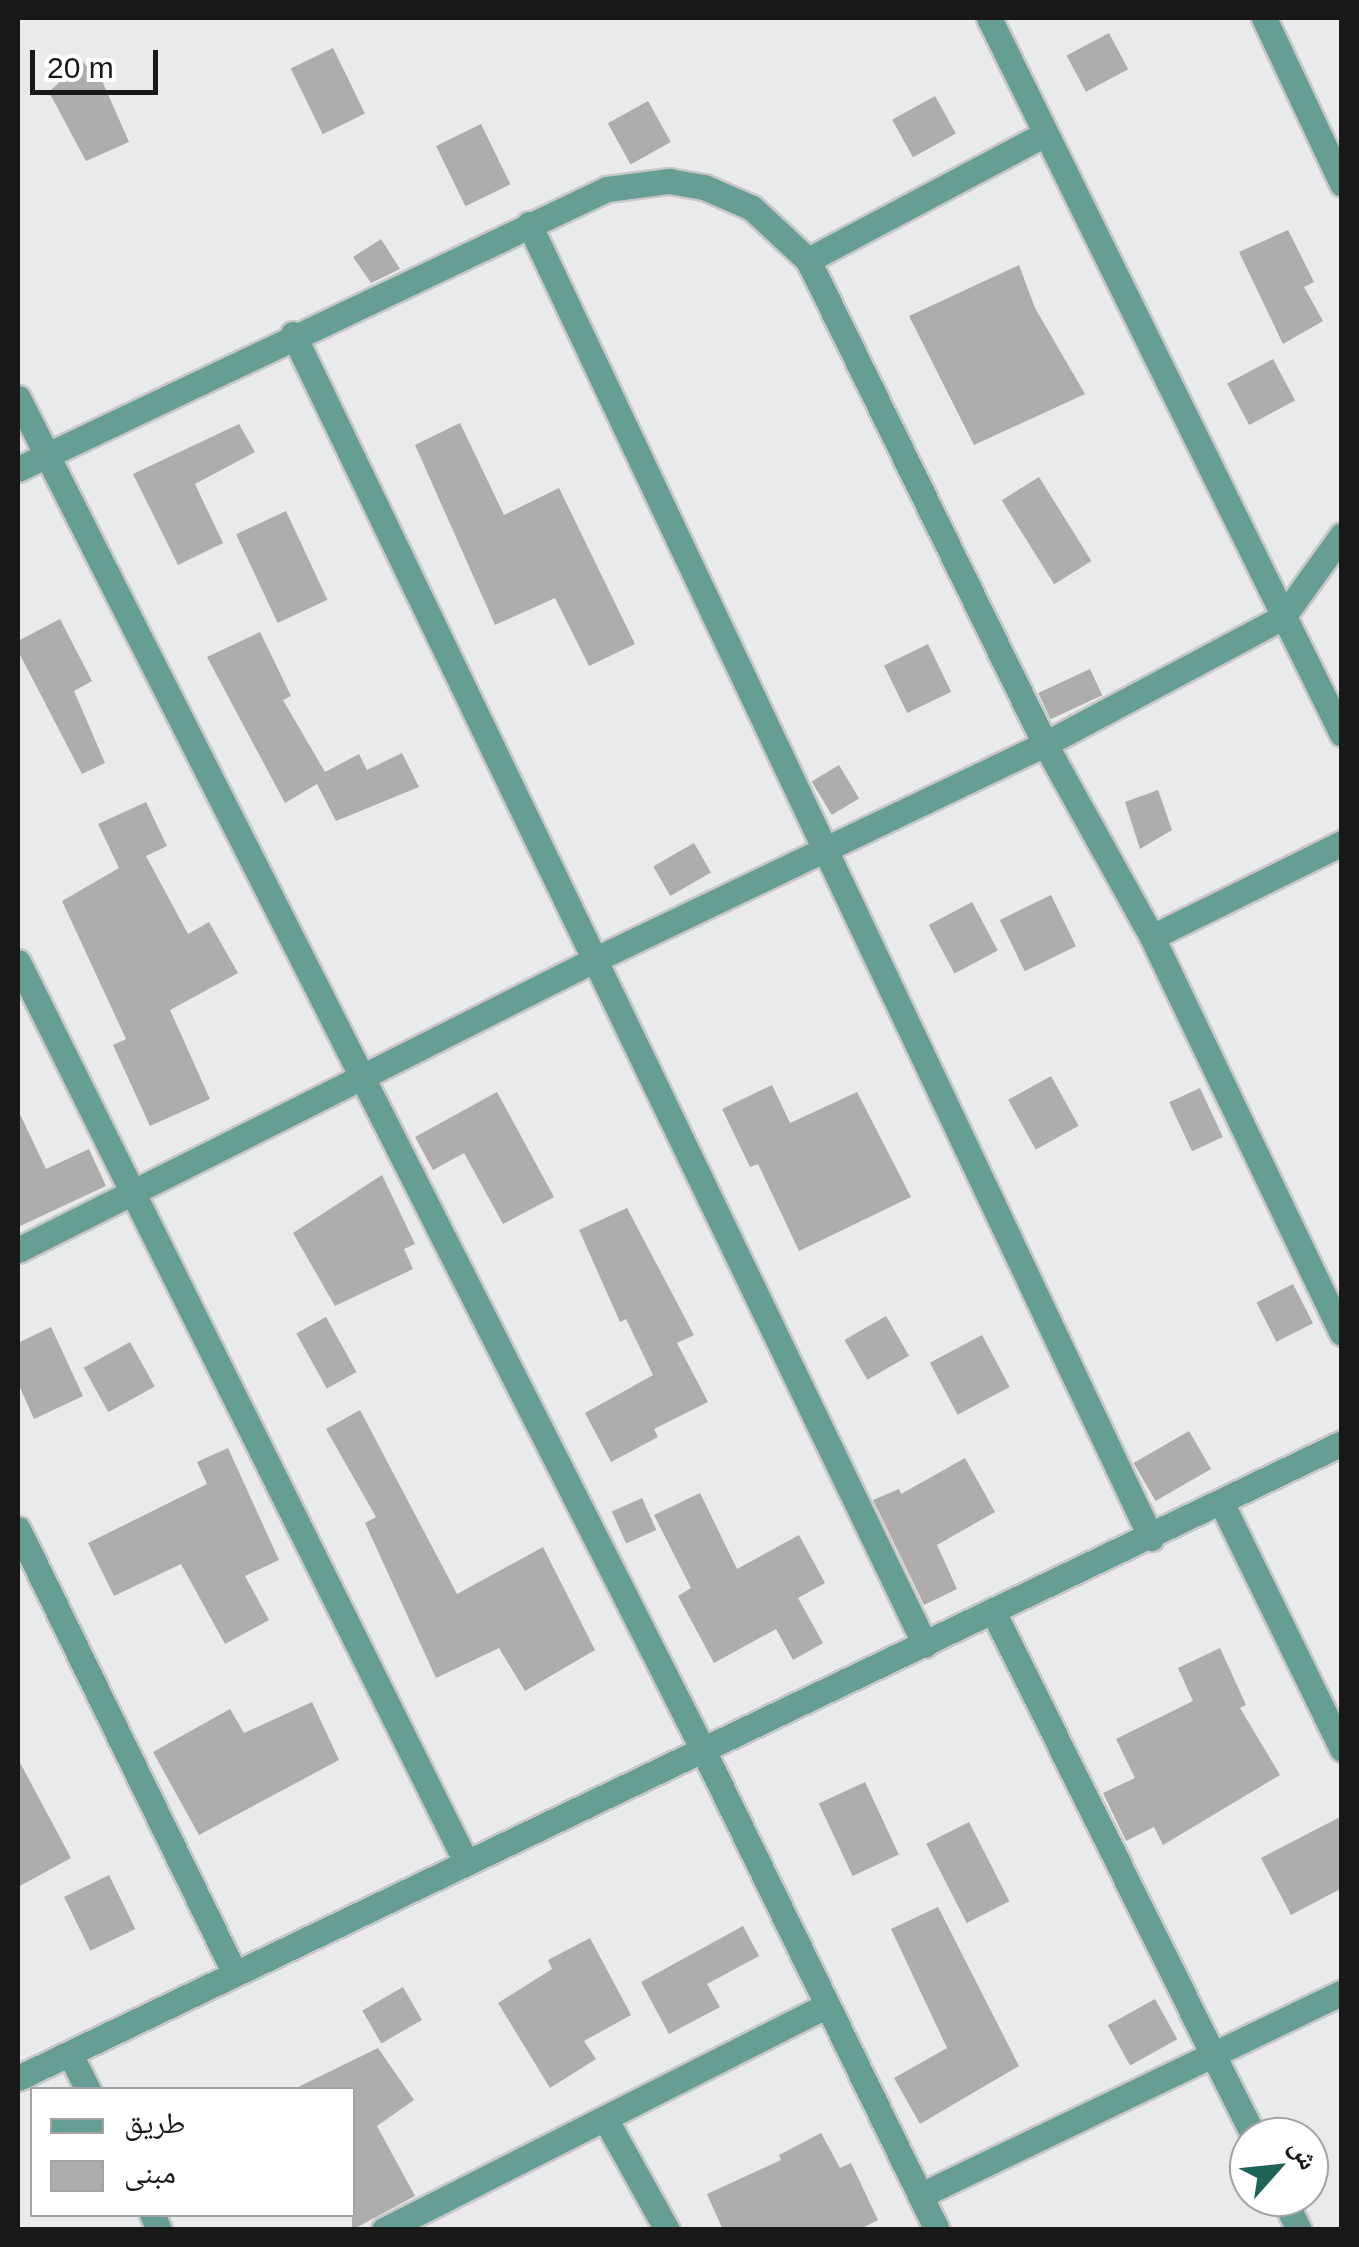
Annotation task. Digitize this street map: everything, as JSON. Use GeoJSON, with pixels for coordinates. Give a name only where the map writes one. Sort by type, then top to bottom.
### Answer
{"type":"FeatureCollection","features":[{"type":"Feature","properties":{"kind":"street"},"geometry":{"type":"LineString","coordinates":[[990,18],[1043,134],[1342,734]]}},
{"type":"Feature","properties":{"kind":"street"},"geometry":{"type":"LineString","coordinates":[[1264,18],[1342,184]]}},
{"type":"Feature","properties":{"kind":"street"},"geometry":{"type":"LineString","coordinates":[[808,260],[1043,134]]}},
{"type":"Feature","properties":{"kind":"street"},"geometry":{"type":"LineString","coordinates":[[18,469],[293,334],[607,189],[670,181],[752,208],[808,260],[1045,744],[1152,937],[1342,1333]]}},
{"type":"Feature","properties":{"kind":"street"},"geometry":{"type":"LineString","coordinates":[[529,224],[1151,1538]]}},
{"type":"Feature","properties":{"kind":"street"},"geometry":{"type":"LineString","coordinates":[[293,334],[598,958],[925,1646]]}},
{"type":"Feature","properties":{"kind":"street"},"geometry":{"type":"LineString","coordinates":[[18,398],[44,456],[704,1752],[826,2005],[923,2194],[936,2230]]}},
{"type":"Feature","properties":{"kind":"street"},"geometry":{"type":"LineString","coordinates":[[18,1250],[362,1074],[1045,744],[1282,617],[1342,535]]}},
{"type":"Feature","properties":{"kind":"street"},"geometry":{"type":"LineString","coordinates":[[1152,937],[1342,843]]}},
{"type":"Feature","properties":{"kind":"street"},"geometry":{"type":"LineString","coordinates":[[18,962],[466,1862]]}},
{"type":"Feature","properties":{"kind":"street"},"geometry":{"type":"LineString","coordinates":[[18,2078],[1222,1504],[1342,1442]]}},
{"type":"Feature","properties":{"kind":"street"},"geometry":{"type":"LineString","coordinates":[[1222,1504],[1342,1749]]}},
{"type":"Feature","properties":{"kind":"street"},"geometry":{"type":"LineString","coordinates":[[18,1529],[235,1974]]}},
{"type":"Feature","properties":{"kind":"street"},"geometry":{"type":"LineString","coordinates":[[994,1612],[1244,2117]]}},
{"type":"Feature","properties":{"kind":"street"},"geometry":{"type":"LineString","coordinates":[[923,2194],[1216,2057],[1342,1992]]}},
{"type":"Feature","properties":{"kind":"street"},"geometry":{"type":"LineString","coordinates":[[384,2230],[607,2122],[826,2005]]}},
{"type":"Feature","properties":{"kind":"street"},"geometry":{"type":"LineString","coordinates":[[70,2054],[86,2087]]}},
{"type":"Feature","properties":{"kind":"street"},"geometry":{"type":"LineString","coordinates":[[607,2122],[667,2230]]}},
{"type":"Feature","properties":{"kind":"building"},"geometry":{"type":"Polygon","coordinates":[[[1109,33],[1128,69],[1086,92],[1067,56],[1109,33]]]}},
{"type":"Feature","properties":{"kind":"building"},"geometry":{"type":"Polygon","coordinates":[[[333,48],[365,114],[323,134],[291,69],[333,48]]]}},
{"type":"Feature","properties":{"kind":"building"},"geometry":{"type":"Polygon","coordinates":[[[82,61],[103,83],[129,142],[86,161],[49,92],[82,61]]]}},
{"type":"Feature","properties":{"kind":"building"},"geometry":{"type":"Polygon","coordinates":[[[935,96],[956,134],[913,157],[892,120],[935,96]]]}},
{"type":"Feature","properties":{"kind":"building"},"geometry":{"type":"Polygon","coordinates":[[[648,101],[671,142],[631,164],[608,123],[648,101]]]}},
{"type":"Feature","properties":{"kind":"building"},"geometry":{"type":"Polygon","coordinates":[[[481,124],[510,184],[465,206],[436,146],[481,124]]]}},
{"type":"Feature","properties":{"kind":"building"},"geometry":{"type":"Polygon","coordinates":[[[1288,230],[1314,282],[1304,287],[1323,321],[1283,344],[1239,252],[1288,230]]]}},
{"type":"Feature","properties":{"kind":"building"},"geometry":{"type":"Polygon","coordinates":[[[381,239],[400,269],[371,283],[353,257],[381,239]]]}},
{"type":"Feature","properties":{"kind":"building"},"geometry":{"type":"Polygon","coordinates":[[[1019,265],[1035,308],[1085,394],[974,445],[909,316],[1019,265]]]}},
{"type":"Feature","properties":{"kind":"building"},"geometry":{"type":"Polygon","coordinates":[[[1273,359],[1295,400],[1249,425],[1227,383],[1273,359]]]}},
{"type":"Feature","properties":{"kind":"building"},"geometry":{"type":"Polygon","coordinates":[[[460,423],[504,515],[559,488],[635,644],[589,666],[555,598],[495,625],[415,445],[460,423]]]}},
{"type":"Feature","properties":{"kind":"building"},"geometry":{"type":"Polygon","coordinates":[[[239,424],[255,452],[195,484],[223,543],[178,565],[133,474],[239,424]]]}},
{"type":"Feature","properties":{"kind":"building"},"geometry":{"type":"Polygon","coordinates":[[[1039,477],[1091,561],[1054,584],[1002,500],[1039,477]]]}},
{"type":"Feature","properties":{"kind":"building"},"geometry":{"type":"Polygon","coordinates":[[[286,511],[327,600],[278,623],[236,534],[286,511]]]}},
{"type":"Feature","properties":{"kind":"building"},"geometry":{"type":"Polygon","coordinates":[[[60,619],[92,681],[74,691],[105,763],[82,774],[18,651],[18,641],[60,619]]]}},
{"type":"Feature","properties":{"kind":"building"},"geometry":{"type":"Polygon","coordinates":[[[260,632],[291,696],[283,700],[325,772],[359,754],[367,770],[402,753],[419,787],[336,821],[317,784],[285,803],[207,657],[260,632]]]}},
{"type":"Feature","properties":{"kind":"building"},"geometry":{"type":"Polygon","coordinates":[[[928,644],[951,692],[907,713],[884,665],[928,644]]]}},
{"type":"Feature","properties":{"kind":"building"},"geometry":{"type":"Polygon","coordinates":[[[1090,669],[1102,695],[1051,719],[1038,693],[1090,669]]]}},
{"type":"Feature","properties":{"kind":"building"},"geometry":{"type":"Polygon","coordinates":[[[839,765],[859,798],[832,815],[812,781],[839,765]]]}},
{"type":"Feature","properties":{"kind":"building"},"geometry":{"type":"Polygon","coordinates":[[[1158,790],[1172,830],[1140,849],[1125,802],[1158,790]]]}},
{"type":"Feature","properties":{"kind":"building"},"geometry":{"type":"Polygon","coordinates":[[[146,802],[167,846],[146,856],[188,934],[209,922],[238,973],[170,1010],[210,1099],[150,1126],[113,1045],[126,1039],[62,901],[119,868],[98,824],[146,802]]]}},
{"type":"Feature","properties":{"kind":"building"},"geometry":{"type":"Polygon","coordinates":[[[694,843],[711,872],[670,896],[653,866],[694,843]]]}},
{"type":"Feature","properties":{"kind":"building"},"geometry":{"type":"Polygon","coordinates":[[[1051,895],[1076,946],[1025,971],[1000,920],[1051,895]]]}},
{"type":"Feature","properties":{"kind":"building"},"geometry":{"type":"Polygon","coordinates":[[[972,902],[998,951],[955,974],[929,925],[972,902]]]}},
{"type":"Feature","properties":{"kind":"building"},"geometry":{"type":"Polygon","coordinates":[[[1051,1076],[1079,1126],[1036,1150],[1008,1100],[1051,1076]]]}},
{"type":"Feature","properties":{"kind":"building"},"geometry":{"type":"Polygon","coordinates":[[[772,1085],[790,1123],[857,1092],[911,1197],[799,1251],[758,1164],[750,1167],[722,1109],[772,1085]]]}},
{"type":"Feature","properties":{"kind":"building"},"geometry":{"type":"Polygon","coordinates":[[[1200,1088],[1223,1137],[1192,1151],[1169,1102],[1200,1088]]]}},
{"type":"Feature","properties":{"kind":"building"},"geometry":{"type":"Polygon","coordinates":[[[497,1092],[554,1197],[503,1224],[464,1153],[433,1170],[415,1137],[497,1092]]]}},
{"type":"Feature","properties":{"kind":"building"},"geometry":{"type":"Polygon","coordinates":[[[18,1110],[46,1169],[89,1149],[106,1186],[18,1227],[18,1110]]]}},
{"type":"Feature","properties":{"kind":"building"},"geometry":{"type":"Polygon","coordinates":[[[382,1175],[415,1244],[404,1249],[413,1269],[335,1306],[293,1233],[382,1175]]]}},
{"type":"Feature","properties":{"kind":"building"},"geometry":{"type":"Polygon","coordinates":[[[627,1208],[694,1335],[677,1343],[708,1402],[654,1429],[658,1437],[611,1462],[585,1413],[653,1375],[626,1319],[620,1322],[579,1230],[627,1208]]]}},
{"type":"Feature","properties":{"kind":"building"},"geometry":{"type":"Polygon","coordinates":[[[1293,1284],[1313,1323],[1276,1342],[1256,1303],[1293,1284]]]}},
{"type":"Feature","properties":{"kind":"building"},"geometry":{"type":"Polygon","coordinates":[[[886,1316],[909,1356],[867,1380],[844,1340],[886,1316]]]}},
{"type":"Feature","properties":{"kind":"building"},"geometry":{"type":"Polygon","coordinates":[[[326,1317],[357,1372],[327,1389],[296,1333],[326,1317]]]}},
{"type":"Feature","properties":{"kind":"building"},"geometry":{"type":"Polygon","coordinates":[[[51,1327],[83,1396],[34,1419],[18,1383],[18,1343],[51,1327]]]}},
{"type":"Feature","properties":{"kind":"building"},"geometry":{"type":"Polygon","coordinates":[[[982,1335],[1010,1387],[958,1415],[930,1363],[982,1335]]]}},
{"type":"Feature","properties":{"kind":"building"},"geometry":{"type":"Polygon","coordinates":[[[130,1342],[155,1387],[108,1412],[84,1368],[130,1342]]]}},
{"type":"Feature","properties":{"kind":"building"},"geometry":{"type":"Polygon","coordinates":[[[360,1410],[457,1594],[543,1547],[595,1650],[525,1691],[499,1648],[436,1678],[365,1523],[376,1517],[326,1429],[360,1410]]]}},
{"type":"Feature","properties":{"kind":"building"},"geometry":{"type":"Polygon","coordinates":[[[1189,1431],[1211,1469],[1156,1501],[1134,1463],[1189,1431]]]}},
{"type":"Feature","properties":{"kind":"building"},"geometry":{"type":"Polygon","coordinates":[[[228,1448],[279,1560],[245,1576],[269,1620],[225,1644],[181,1564],[114,1596],[88,1543],[207,1484],[197,1462],[228,1448]]]}},
{"type":"Feature","properties":{"kind":"building"},"geometry":{"type":"Polygon","coordinates":[[[965,1458],[995,1512],[937,1545],[957,1589],[924,1605],[873,1500],[899,1489],[901,1494],[965,1458]]]}},
{"type":"Feature","properties":{"kind":"building"},"geometry":{"type":"Polygon","coordinates":[[[700,1493],[737,1569],[799,1535],[825,1583],[798,1598],[823,1643],[793,1660],[776,1629],[714,1663],[678,1596],[691,1588],[654,1515],[700,1493]]]}},
{"type":"Feature","properties":{"kind":"building"},"geometry":{"type":"Polygon","coordinates":[[[642,1498],[656,1530],[626,1543],[612,1511],[642,1498]]]}},
{"type":"Feature","properties":{"kind":"building"},"geometry":{"type":"Polygon","coordinates":[[[1220,1648],[1246,1705],[1240,1708],[1280,1775],[1163,1845],[1154,1827],[1126,1841],[1103,1793],[1135,1778],[1116,1739],[1193,1701],[1178,1668],[1220,1648]]]}},
{"type":"Feature","properties":{"kind":"building"},"geometry":{"type":"Polygon","coordinates":[[[312,1702],[339,1760],[199,1835],[153,1752],[230,1709],[244,1733],[312,1702]]]}},
{"type":"Feature","properties":{"kind":"building"},"geometry":{"type":"Polygon","coordinates":[[[18,1759],[71,1858],[18,1887],[18,1759]]]}},
{"type":"Feature","properties":{"kind":"building"},"geometry":{"type":"Polygon","coordinates":[[[865,1782],[899,1855],[853,1876],[819,1804],[865,1782]]]}},
{"type":"Feature","properties":{"kind":"building"},"geometry":{"type":"Polygon","coordinates":[[[1342,1816],[1342,1888],[1291,1915],[1261,1858],[1342,1816]]]}},
{"type":"Feature","properties":{"kind":"building"},"geometry":{"type":"Polygon","coordinates":[[[969,1822],[1009,1901],[967,1923],[926,1844],[969,1822]]]}},
{"type":"Feature","properties":{"kind":"building"},"geometry":{"type":"Polygon","coordinates":[[[109,1875],[135,1929],[90,1951],[64,1897],[109,1875]]]}},
{"type":"Feature","properties":{"kind":"building"},"geometry":{"type":"Polygon","coordinates":[[[938,1907],[1019,2066],[920,2124],[894,2078],[947,2048],[891,1929],[938,1907]]]}},
{"type":"Feature","properties":{"kind":"building"},"geometry":{"type":"Polygon","coordinates":[[[743,1926],[759,1956],[707,1984],[720,2007],[669,2034],[641,1982],[743,1926]]]}},
{"type":"Feature","properties":{"kind":"building"},"geometry":{"type":"Polygon","coordinates":[[[590,1938],[631,2015],[584,2041],[596,2059],[550,2088],[498,2003],[552,1969],[548,1960],[590,1938]]]}},
{"type":"Feature","properties":{"kind":"building"},"geometry":{"type":"Polygon","coordinates":[[[403,1987],[422,2020],[381,2043],[362,2010],[403,1987]]]}},
{"type":"Feature","properties":{"kind":"building"},"geometry":{"type":"Polygon","coordinates":[[[1155,1999],[1177,2039],[1130,2065],[1108,2025],[1155,1999]]]}},
{"type":"Feature","properties":{"kind":"building"},"geometry":{"type":"Polygon","coordinates":[[[378,2048],[414,2100],[377,2126],[415,2196],[352,2230],[355,2087],[298,2087],[378,2048]]]}},
{"type":"Feature","properties":{"kind":"building"},"geometry":{"type":"Polygon","coordinates":[[[821,2133],[840,2168],[851,2163],[878,2220],[858,2230],[723,2230],[707,2194],[781,2160],[779,2155],[821,2133]]]}}]}
